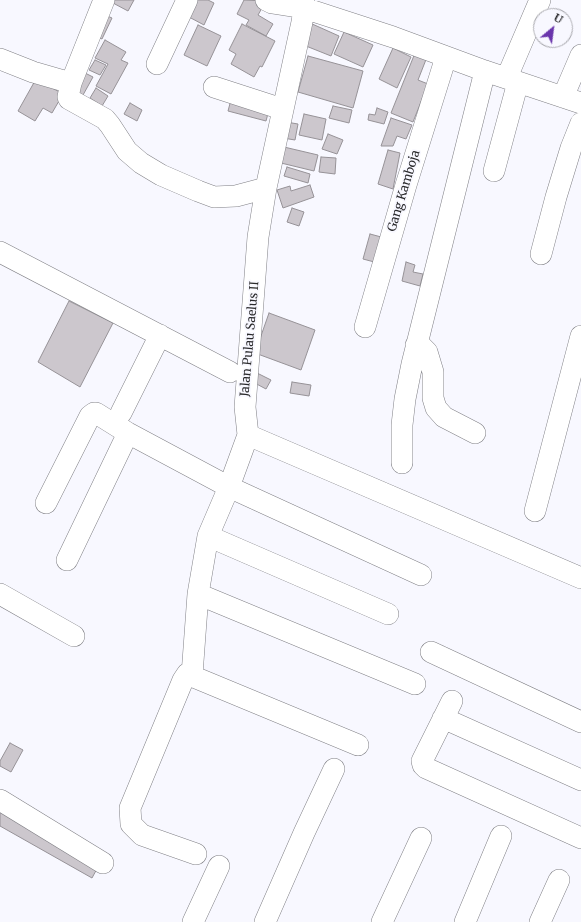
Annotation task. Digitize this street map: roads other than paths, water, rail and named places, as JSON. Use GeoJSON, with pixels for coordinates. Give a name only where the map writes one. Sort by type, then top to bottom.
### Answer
{"type":"FeatureCollection","features":[{"type":"Feature","properties":{"kind":"street"},"geometry":{"type":"LineString","coordinates":[[104,0],[71,83],[68,97],[105,119],[127,151],[141,163],[161,175],[214,197],[236,196],[266,188]]}},
{"type":"Feature","properties":{"kind":"street"},"geometry":{"type":"LineString","coordinates":[[157,64],[186,0]]}},
{"type":"Feature","properties":{"kind":"street"},"geometry":{"type":"LineString","coordinates":[[266,0],[272,3],[304,4],[485,71],[572,100],[581,55]]}},
{"type":"Feature","properties":{"kind":"street"},"geometry":{"type":"LineString","coordinates":[[494,171],[513,80],[540,0]]}},
{"type":"Feature","properties":{"kind":"street","name":"Jalan Pulau Saelus II"},"geometry":{"type":"LineString","coordinates":[[192,675],[198,594],[208,536],[229,487],[248,435],[245,407],[258,237],[266,188],[304,4]]}},
{"type":"Feature","properties":{"kind":"street","name":"Gang Kamboja"},"geometry":{"type":"LineString","coordinates":[[365,327],[406,185],[446,57]]}},
{"type":"Feature","properties":{"kind":"street"},"geometry":{"type":"LineString","coordinates":[[0,59],[32,72],[71,83]]}},
{"type":"Feature","properties":{"kind":"street"},"geometry":{"type":"LineString","coordinates":[[402,463],[402,425],[405,399],[416,345],[485,71]]}},
{"type":"Feature","properties":{"kind":"street"},"geometry":{"type":"LineString","coordinates":[[214,87],[282,108]]}},
{"type":"Feature","properties":{"kind":"street"},"geometry":{"type":"LineString","coordinates":[[541,254],[556,196],[571,148],[581,123]]}},
{"type":"Feature","properties":{"kind":"street"},"geometry":{"type":"LineString","coordinates":[[0,252],[230,372]]}},
{"type":"Feature","properties":{"kind":"street"},"geometry":{"type":"LineString","coordinates":[[121,414],[160,335]]}},
{"type":"Feature","properties":{"kind":"street"},"geometry":{"type":"LineString","coordinates":[[535,511],[581,336]]}},
{"type":"Feature","properties":{"kind":"street"},"geometry":{"type":"LineString","coordinates":[[416,345],[421,346],[427,352],[433,372],[433,398],[436,408],[444,417],[475,433]]}},
{"type":"Feature","properties":{"kind":"street"},"geometry":{"type":"LineString","coordinates":[[46,503],[92,414],[96,413],[128,433],[229,487],[421,575]]}},
{"type":"Feature","properties":{"kind":"street"},"geometry":{"type":"LineString","coordinates":[[67,560],[128,433]]}},
{"type":"Feature","properties":{"kind":"street"},"geometry":{"type":"LineString","coordinates":[[248,435],[581,578]]}},
{"type":"Feature","properties":{"kind":"street"},"geometry":{"type":"LineString","coordinates":[[208,536],[388,614]]}},
{"type":"Feature","properties":{"kind":"street"},"geometry":{"type":"LineString","coordinates":[[0,594],[74,636]]}},
{"type":"Feature","properties":{"kind":"street"},"geometry":{"type":"LineString","coordinates":[[198,594],[415,684]]}},
{"type":"Feature","properties":{"kind":"street"},"geometry":{"type":"LineString","coordinates":[[431,652],[581,722]]}},
{"type":"Feature","properties":{"kind":"street"},"geometry":{"type":"LineString","coordinates":[[196,854],[142,835],[131,824],[130,808],[183,680],[187,674],[358,744]]}},
{"type":"Feature","properties":{"kind":"street"},"geometry":{"type":"LineString","coordinates":[[581,780],[447,709],[422,761],[426,768],[581,838]]}},
{"type":"Feature","properties":{"kind":"street"},"geometry":{"type":"LineString","coordinates":[[265,922],[304,832],[334,768]]}},
{"type":"Feature","properties":{"kind":"street"},"geometry":{"type":"LineString","coordinates":[[0,800],[103,863]]}},
{"type":"Feature","properties":{"kind":"street"},"geometry":{"type":"LineString","coordinates":[[465,922],[501,836]]}},
{"type":"Feature","properties":{"kind":"street"},"geometry":{"type":"LineString","coordinates":[[382,922],[421,838]]}},
{"type":"Feature","properties":{"kind":"street"},"geometry":{"type":"LineString","coordinates":[[193,922],[219,866]]}},
{"type":"Feature","properties":{"kind":"street"},"geometry":{"type":"LineString","coordinates":[[540,922],[559,880]]}}]}
